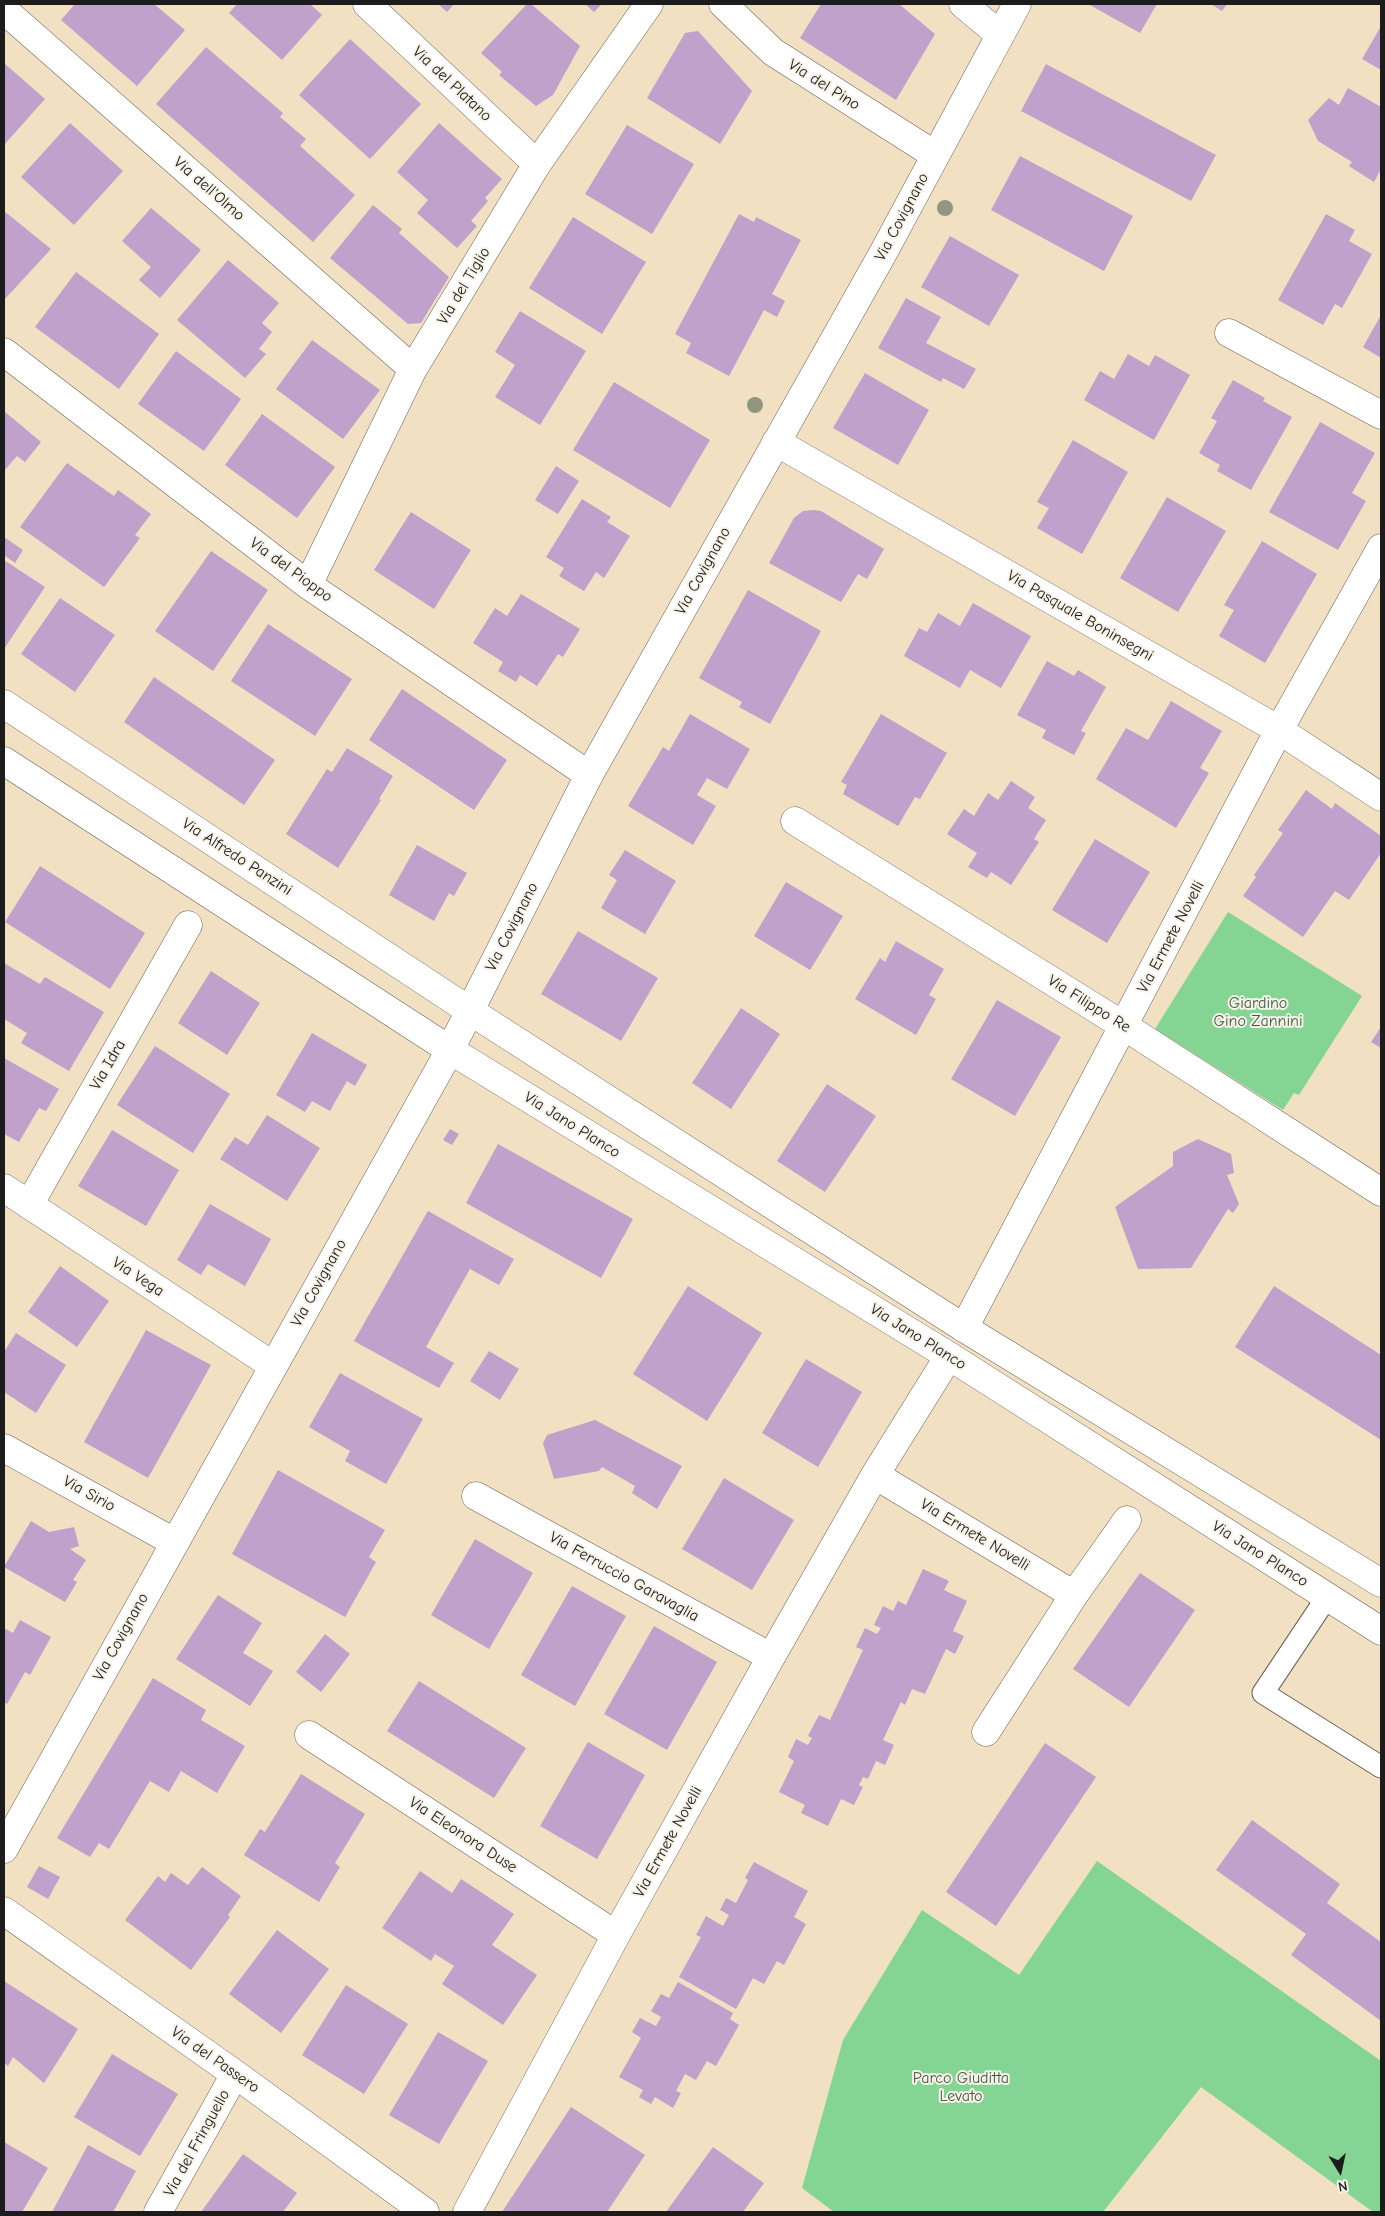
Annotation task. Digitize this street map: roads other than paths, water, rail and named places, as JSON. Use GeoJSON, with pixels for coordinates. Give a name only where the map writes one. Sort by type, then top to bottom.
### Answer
{"type":"FeatureCollection","features":[{"type":"Feature","properties":{"kind":"street","name":"Via del Platano"},"geometry":{"type":"LineString","coordinates":[[367,4],[537,164]]}},
{"type":"Feature","properties":{"kind":"street","name":"Via del Tiglio"},"geometry":{"type":"LineString","coordinates":[[308,585],[413,369],[537,164],[649,4]]}},
{"type":"Feature","properties":{"kind":"street","name":"Via del Pino"},"geometry":{"type":"LineString","coordinates":[[723,4],[772,52],[935,155]]}},
{"type":"Feature","properties":{"kind":"street"},"geometry":{"type":"LineString","coordinates":[[963,4],[1000,35]]}},
{"type":"Feature","properties":{"kind":"street","name":"Via Covignano"},"geometry":{"type":"LineString","coordinates":[[4,1849],[272,1365],[450,1050],[589,775],[882,255],[1017,4]]}},
{"type":"Feature","properties":{"kind":"street","name":"Via dell'Olmo"},"geometry":{"type":"LineString","coordinates":[[4,10],[413,369]]}},
{"type":"Feature","properties":{"kind":"street"},"geometry":{"type":"LineString","coordinates":[[1229,333],[1381,415]]}},
{"type":"Feature","properties":{"kind":"street","name":"Via del Pioppo"},"geometry":{"type":"LineString","coordinates":[[4,352],[308,585],[589,775]]}},
{"type":"Feature","properties":{"kind":"street","name":"Via Pasquale Boninsegni"},"geometry":{"type":"LineString","coordinates":[[776,442],[1279,730],[1381,797]]}},
{"type":"Feature","properties":{"kind":"street","name":"Via Ermete Novelli"},"geometry":{"type":"LineString","coordinates":[[964,1328],[1279,730],[1381,548]]}},
{"type":"Feature","properties":{"kind":"street","name":"Via Alfredo Panzini"},"geometry":{"type":"LineString","coordinates":[[4,704],[470,1011]]}},
{"type":"Feature","properties":{"kind":"street"},"geometry":{"type":"LineString","coordinates":[[4,761],[450,1050]]}},
{"type":"Feature","properties":{"kind":"street","name":"Via Filippo Re"},"geometry":{"type":"LineString","coordinates":[[795,822],[1124,1026],[1381,1192]]}},
{"type":"Feature","properties":{"kind":"street","name":"Via Idra"},"geometry":{"type":"LineString","coordinates":[[29,1205],[188,925]]}},
{"type":"Feature","properties":{"kind":"street","name":"Via Jano Planco"},"geometry":{"type":"LineString","coordinates":[[470,1011],[964,1328],[1381,1583]]}},
{"type":"Feature","properties":{"kind":"street","name":"Via Jano Planco"},"geometry":{"type":"LineString","coordinates":[[450,1050],[949,1356],[1381,1632]]}},
{"type":"Feature","properties":{"kind":"street","name":"Via Vega"},"geometry":{"type":"LineString","coordinates":[[4,1188],[272,1365]]}},
{"type":"Feature","properties":{"kind":"street","name":"Via Ermete Novelli"},"geometry":{"type":"LineString","coordinates":[[467,2212],[616,1935],[771,1657],[875,1475],[949,1356]]}},
{"type":"Feature","properties":{"kind":"street","name":"Via Sirio"},"geometry":{"type":"LineString","coordinates":[[4,1448],[174,1542]]}},
{"type":"Feature","properties":{"kind":"street","name":"Via Ermete Novelli"},"geometry":{"type":"LineString","coordinates":[[875,1475],[1074,1595]]}},
{"type":"Feature","properties":{"kind":"street","name":"Via Ferruccio Garavaglia"},"geometry":{"type":"LineString","coordinates":[[476,1496],[771,1657]]}},
{"type":"Feature","properties":{"kind":"street"},"geometry":{"type":"LineString","coordinates":[[986,1732],[1074,1595],[1127,1520]]}},
{"type":"Feature","properties":{"kind":"street","name":"Via Eleonora Duse"},"geometry":{"type":"LineString","coordinates":[[309,1735],[616,1935]]}},
{"type":"Feature","properties":{"kind":"street","name":"Via del Passero"},"geometry":{"type":"LineString","coordinates":[[4,1911],[235,2074],[425,2212]]}},
{"type":"Feature","properties":{"kind":"street","name":"Via del Fringuello"},"geometry":{"type":"LineString","coordinates":[[158,2212],[235,2074]]}},
{"type":"Feature","properties":{"kind":"lane"},"geometry":{"type":"LineString","coordinates":[[1327,1597],[1263,1693],[1381,1767]]}},
{"type":"Feature","properties":{"kind":"park label","name":"Giardino Gino Zannini"},"geometry":{"type":"Point","coordinates":[1258,1012]}},
{"type":"Feature","properties":{"kind":"park label","name":"Parco Giuditta Levato"},"geometry":{"type":"Point","coordinates":[961,2087]}}]}
